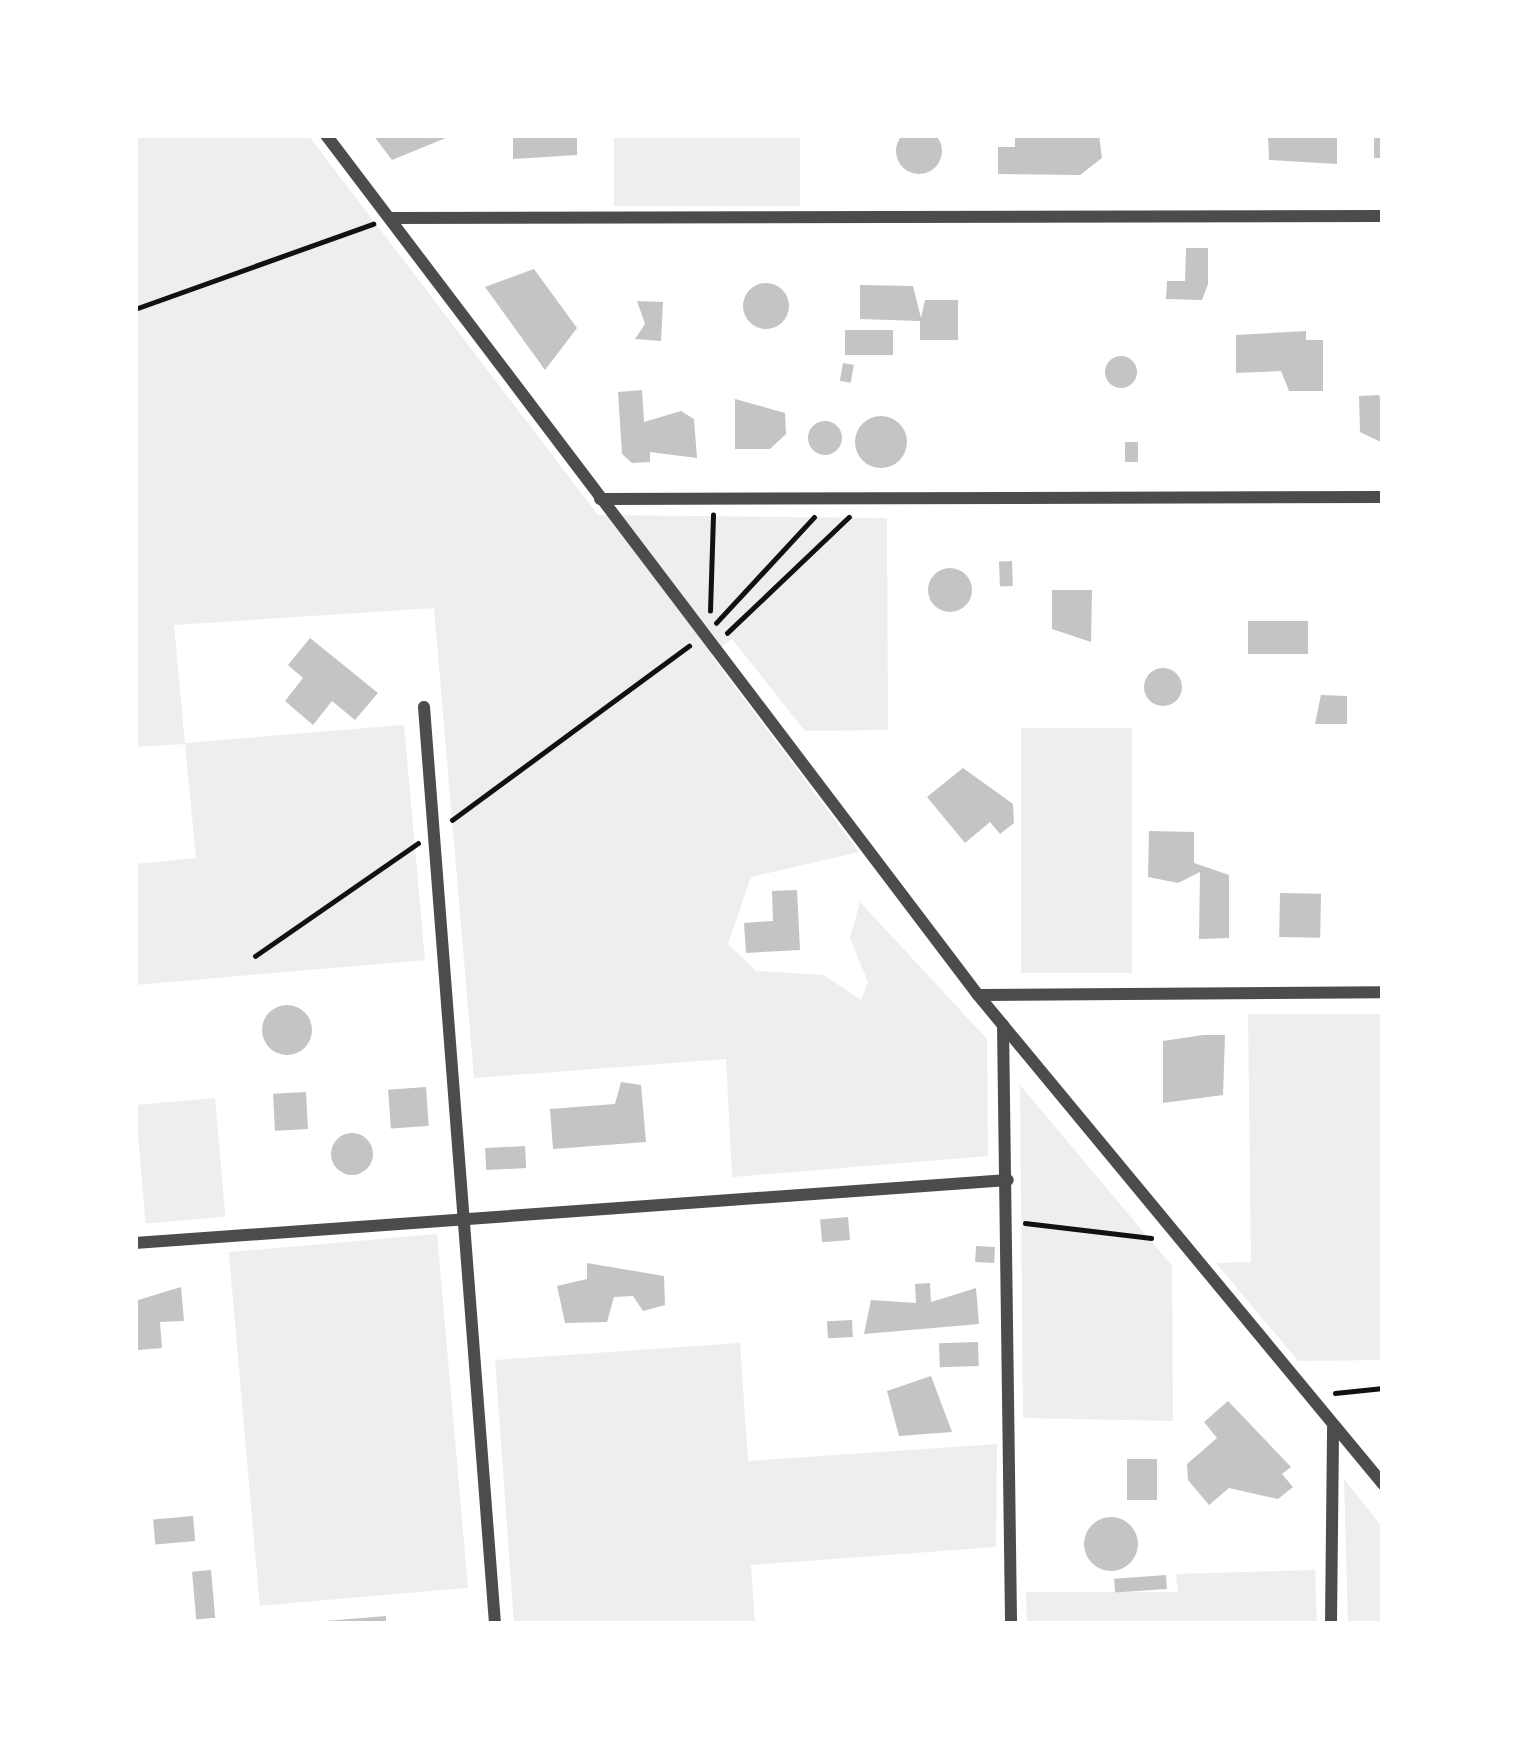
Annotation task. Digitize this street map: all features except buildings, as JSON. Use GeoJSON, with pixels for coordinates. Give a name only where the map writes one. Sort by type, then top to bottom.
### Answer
{"type":"FeatureCollection","features":[{"type":"Feature","properties":{"kind":"street"},"geometry":{"type":"LineString","coordinates":[[326,135],[600,499],[714,635],[977,995],[1383,1484]]}},
{"type":"Feature","properties":{"kind":"street"},"geometry":{"type":"LineString","coordinates":[[390,218],[1383,216]]}},
{"type":"Feature","properties":{"kind":"street"},"geometry":{"type":"LineString","coordinates":[[600,499],[1383,497]]}},
{"type":"Feature","properties":{"kind":"street"},"geometry":{"type":"LineString","coordinates":[[424,707],[460,1219],[495,1624]]}},
{"type":"Feature","properties":{"kind":"street"},"geometry":{"type":"LineString","coordinates":[[977,995],[1383,992]]}},
{"type":"Feature","properties":{"kind":"street"},"geometry":{"type":"LineString","coordinates":[[1003,1024],[1011,1624]]}},
{"type":"Feature","properties":{"kind":"street"},"geometry":{"type":"LineString","coordinates":[[135,1243],[1008,1180]]}},
{"type":"Feature","properties":{"kind":"street"},"geometry":{"type":"LineString","coordinates":[[1331,1624],[1333,1426]]}},
{"type":"Feature","properties":{"kind":"path"},"geometry":{"type":"LineString","coordinates":[[135,309],[390,218]]}},
{"type":"Feature","properties":{"kind":"path"},"geometry":{"type":"LineString","coordinates":[[713,500],[714,635]]}},
{"type":"Feature","properties":{"kind":"path"},"geometry":{"type":"LineString","coordinates":[[714,635],[831,500]]}},
{"type":"Feature","properties":{"kind":"path"},"geometry":{"type":"LineString","coordinates":[[254,956],[714,635],[866,500]]}},
{"type":"Feature","properties":{"kind":"path"},"geometry":{"type":"LineString","coordinates":[[1007,1221],[1183,1240]]}},
{"type":"Feature","properties":{"kind":"path"},"geometry":{"type":"LineString","coordinates":[[1308,1397],[1383,1388]]}},
{"type":"Feature","properties":{"kind":"shaded area"},"geometry":{"type":"Polygon","coordinates":[[[135,135],[308,135],[598,515],[887,518],[888,730],[805,731],[732,639],[711,655],[859,852],[751,877],[728,944],[756,971],[824,975],[861,1000],[868,982],[850,938],[860,902],[987,1039],[988,1156],[732,1177],[726,1059],[474,1078],[434,608],[174,625],[185,743],[404,725],[425,960],[135,985],[135,864],[196,858],[185,744],[135,747],[135,135]]]}},
{"type":"Feature","properties":{"kind":"shaded area"},"geometry":{"type":"Polygon","coordinates":[[[614,135],[800,135],[800,206],[614,206],[614,135]]]}},
{"type":"Feature","properties":{"kind":"shaded area"},"geometry":{"type":"Polygon","coordinates":[[[1021,728],[1132,728],[1132,973],[1021,973],[1021,728]]]}},
{"type":"Feature","properties":{"kind":"shaded area"},"geometry":{"type":"Polygon","coordinates":[[[1248,1014],[1383,1014],[1383,1360],[1298,1361],[1216,1263],[1251,1262],[1248,1014]]]}},
{"type":"Feature","properties":{"kind":"shaded area"},"geometry":{"type":"Polygon","coordinates":[[[1020,1085],[1172,1266],[1173,1421],[1023,1418],[1020,1085]]]}},
{"type":"Feature","properties":{"kind":"shaded area"},"geometry":{"type":"Polygon","coordinates":[[[215,1098],[225,1217],[146,1224],[135,1105],[215,1098]]]}},
{"type":"Feature","properties":{"kind":"shaded area"},"geometry":{"type":"Polygon","coordinates":[[[437,1234],[468,1588],[260,1606],[229,1252],[437,1234]]]}},
{"type":"Feature","properties":{"kind":"shaded area"},"geometry":{"type":"Polygon","coordinates":[[[740,1343],[748,1461],[997,1444],[996,1547],[751,1565],[755,1624],[514,1624],[495,1360],[740,1343]]]}},
{"type":"Feature","properties":{"kind":"shaded area"},"geometry":{"type":"Polygon","coordinates":[[[1344,1479],[1383,1528],[1383,1624],[1348,1624],[1344,1479]]]}},
{"type":"Feature","properties":{"kind":"shaded area"},"geometry":{"type":"Polygon","coordinates":[[[1315,1570],[1317,1624],[1027,1624],[1026,1592],[1178,1592],[1176,1574],[1315,1570]]]}}]}
